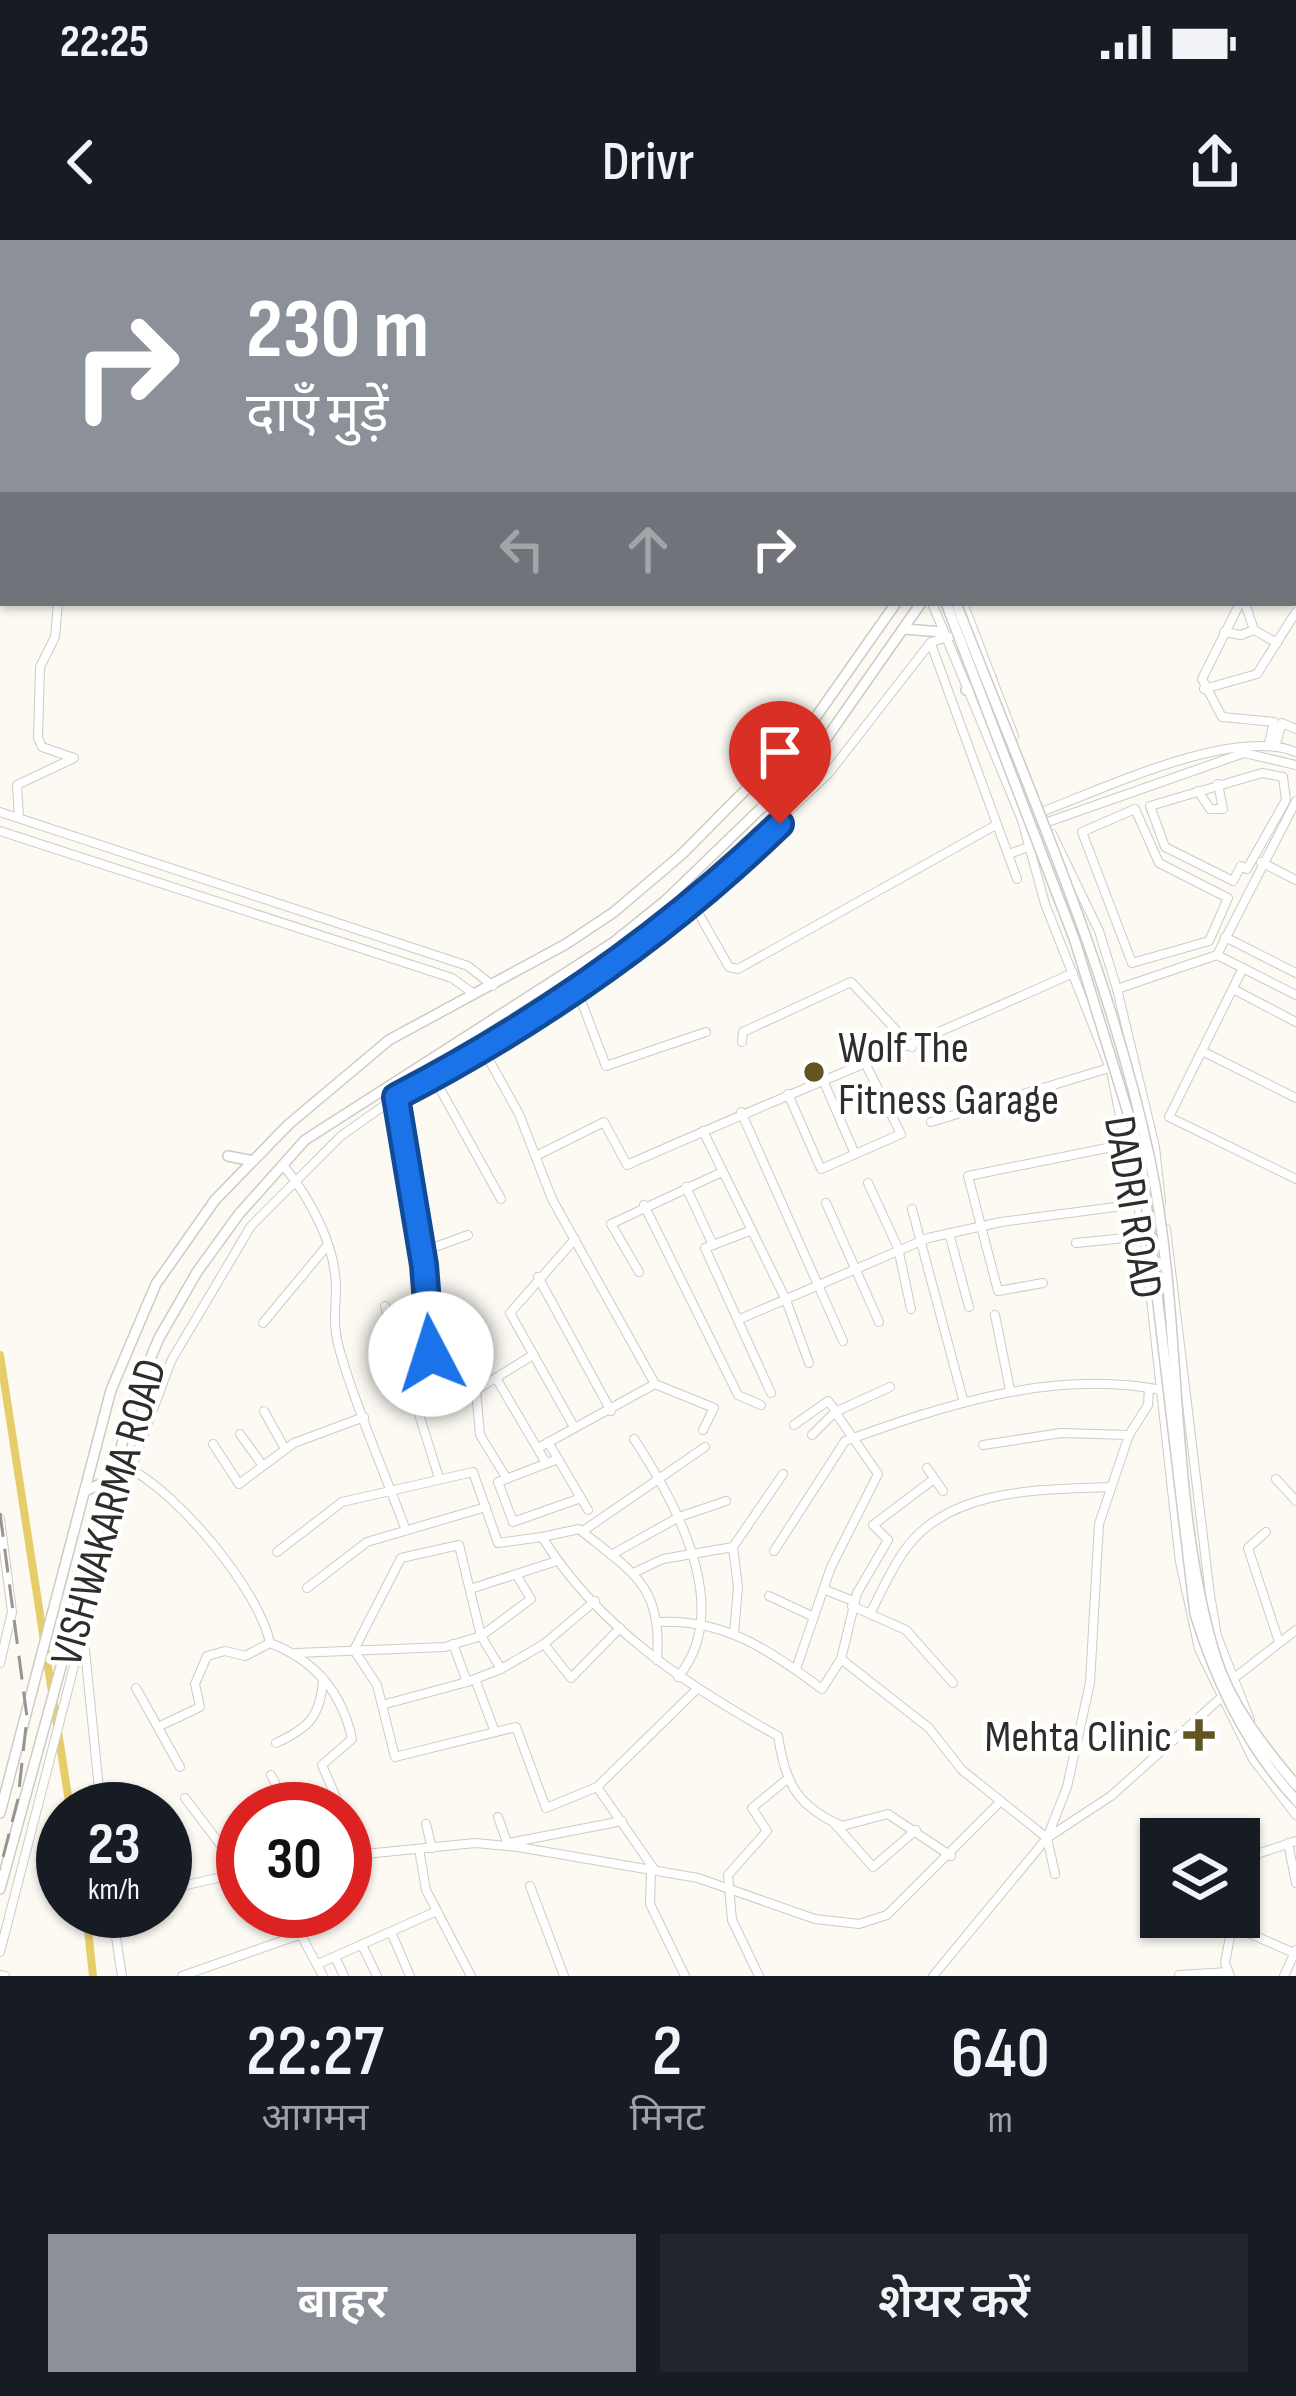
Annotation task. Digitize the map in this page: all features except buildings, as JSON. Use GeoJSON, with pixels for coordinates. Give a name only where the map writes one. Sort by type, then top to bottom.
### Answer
{"type":"FeatureCollection","features":[{"type":"Feature","properties":{"kind":"main road","name":"VISHWAKARMA ROAD"},"geometry":{"type":"LineString","coordinates":[[0,1813],[5,1772],[21,1732],[93,1458],[133,1327],[156,1284],[215,1200],[388,1040],[476,996],[614,912],[688,848],[811,724],[894,606]]}},
{"type":"Feature","properties":{"kind":"main road","name":"VISHWAKARMA ROAD"},"geometry":{"type":"LineString","coordinates":[[0,1889],[117,1464],[159,1338],[211,1252],[305,1141],[394,1092],[664,901],[812,759],[919,606]]}},
{"type":"Feature","properties":{"kind":"main road"},"geometry":{"type":"LineString","coordinates":[[947,606],[1075,941],[1140,1153],[1195,1615],[1214,1673],[1248,1740],[1296,1800]]}},
{"type":"Feature","properties":{"kind":"main road"},"geometry":{"type":"LineString","coordinates":[[960,606],[1101,972],[1150,1162],[1173,1332],[1182,1476],[1216,1658],[1255,1737],[1296,1782]]}},
{"type":"Feature","properties":{"kind":"main road"},"geometry":{"type":"LineString","coordinates":[[904,629],[944,635]]}},
{"type":"Feature","properties":{"kind":"main road"},"geometry":{"type":"LineString","coordinates":[[966,690],[992,680]]}},
{"type":"Feature","properties":{"kind":"main road"},"geometry":{"type":"LineString","coordinates":[[228,1156],[254,1161]]}},
{"type":"Feature","properties":{"kind":"main road"},"geometry":{"type":"LineString","coordinates":[[93,1458],[100,1474],[117,1464]]}},
{"type":"Feature","properties":{"kind":"main road"},"geometry":{"type":"LineString","coordinates":[[85,1491],[100,1484],[106,1501]]}},
{"type":"Feature","properties":{"kind":"street"},"geometry":{"type":"LineString","coordinates":[[19,818],[17,785],[74,758],[42,747],[38,738],[40,667],[55,638],[58,606]]}},
{"type":"Feature","properties":{"kind":"street","name":"DADRI ROAD"},"geometry":{"type":"LineString","coordinates":[[933,606],[1023,825],[1045,904],[1109,1068],[1144,1236],[1187,1606],[1221,1698],[1253,1759],[1296,1815]]}},
{"type":"Feature","properties":{"kind":"street","name":"DADRI ROAD"},"geometry":{"type":"LineString","coordinates":[[961,606],[974,630],[1044,818],[1099,931],[1117,989],[1155,1147],[1210,1595],[1250,1720],[1296,1782]]}},
{"type":"Feature","properties":{"kind":"street"},"geometry":{"type":"LineString","coordinates":[[1240,606],[1202,671],[1204,689],[1222,717],[1274,722],[1272,744]]}},
{"type":"Feature","properties":{"kind":"street"},"geometry":{"type":"LineString","coordinates":[[1243,606],[1254,630],[1277,643]]}},
{"type":"Feature","properties":{"kind":"street"},"geometry":{"type":"LineString","coordinates":[[1204,689],[1251,679],[1296,612]]}},
{"type":"Feature","properties":{"kind":"street"},"geometry":{"type":"LineString","coordinates":[[0,1952],[77,1670],[111,1523],[170,1361],[206,1294],[251,1226],[340,1136],[394,1092],[434,1078],[484,1051],[664,929],[829,773],[931,643],[944,635],[974,630]]}},
{"type":"Feature","properties":{"kind":"street"},"geometry":{"type":"LineString","coordinates":[[1223,632],[1241,635],[1254,630]]}},
{"type":"Feature","properties":{"kind":"street"},"geometry":{"type":"LineString","coordinates":[[931,643],[1017,879]]}},
{"type":"Feature","properties":{"kind":"street"},"geometry":{"type":"LineString","coordinates":[[1272,744],[1282,723],[1296,729]]}},
{"type":"Feature","properties":{"kind":"street"},"geometry":{"type":"LineString","coordinates":[[1023,825],[1233,744],[1272,744],[1296,752]]}},
{"type":"Feature","properties":{"kind":"street"},"geometry":{"type":"LineString","coordinates":[[1044,818],[1101,806],[1202,767],[1255,753],[1296,765]]}},
{"type":"Feature","properties":{"kind":"street"},"geometry":{"type":"LineString","coordinates":[[1198,756],[1223,809],[1210,809],[1198,791]]}},
{"type":"Feature","properties":{"kind":"street"},"geometry":{"type":"LineString","coordinates":[[1270,773],[1283,777],[1289,790],[1247,869],[1241,866],[1233,881],[1165,847],[1150,806],[1214,786],[1270,773]]}},
{"type":"Feature","properties":{"kind":"street"},"geometry":{"type":"LineString","coordinates":[[1117,989],[1217,955],[1296,801]]}},
{"type":"Feature","properties":{"kind":"street"},"geometry":{"type":"LineString","coordinates":[[1101,806],[1109,821]]}},
{"type":"Feature","properties":{"kind":"street"},"geometry":{"type":"LineString","coordinates":[[1135,809],[1159,863],[1228,898],[1209,940],[1132,964],[1082,832],[1109,821],[1135,809]]}},
{"type":"Feature","properties":{"kind":"street"},"geometry":{"type":"LineString","coordinates":[[0,812],[468,966],[493,986]]}},
{"type":"Feature","properties":{"kind":"street"},"geometry":{"type":"LineString","coordinates":[[700,916],[729,967],[738,969],[996,825]]}},
{"type":"Feature","properties":{"kind":"street"},"geometry":{"type":"LineString","coordinates":[[0,831],[452,978],[476,996]]}},
{"type":"Feature","properties":{"kind":"street"},"geometry":{"type":"LineString","coordinates":[[1009,854],[1030,846]]}},
{"type":"Feature","properties":{"kind":"street"},"geometry":{"type":"LineString","coordinates":[[1261,862],[1296,880]]}},
{"type":"Feature","properties":{"kind":"street"},"geometry":{"type":"LineString","coordinates":[[1226,937],[1296,973]]}},
{"type":"Feature","properties":{"kind":"street"},"geometry":{"type":"LineString","coordinates":[[595,953],[608,969]]}},
{"type":"Feature","properties":{"kind":"street"},"geometry":{"type":"LineString","coordinates":[[1217,955],[1296,995]]}},
{"type":"Feature","properties":{"kind":"street"},"geometry":{"type":"LineString","coordinates":[[536,1156],[604,1122],[627,1165],[741,1112],[912,1047],[1072,974],[1108,963]]}},
{"type":"Feature","properties":{"kind":"street"},"geometry":{"type":"LineString","coordinates":[[1243,968],[1169,1117],[1296,1179]]}},
{"type":"Feature","properties":{"kind":"street"},"geometry":{"type":"LineString","coordinates":[[742,1042],[742,1032],[851,982],[912,1047]]}},
{"type":"Feature","properties":{"kind":"street"},"geometry":{"type":"LineString","coordinates":[[1233,989],[1296,1022]]}},
{"type":"Feature","properties":{"kind":"street"},"geometry":{"type":"LineString","coordinates":[[578,990],[606,1066],[706,1032]]}},
{"type":"Feature","properties":{"kind":"street"},"geometry":{"type":"LineString","coordinates":[[484,1051],[575,1239],[655,1384],[714,1408],[703,1430]]}},
{"type":"Feature","properties":{"kind":"street"},"geometry":{"type":"LineString","coordinates":[[1202,1051],[1296,1098]]}},
{"type":"Feature","properties":{"kind":"street"},"geometry":{"type":"LineString","coordinates":[[788,1094],[821,1169],[901,1134],[865,1064]]}},
{"type":"Feature","properties":{"kind":"street"},"geometry":{"type":"LineString","coordinates":[[932,1122],[1109,1068]]}},
{"type":"Feature","properties":{"kind":"street"},"geometry":{"type":"LineString","coordinates":[[434,1078],[501,1199]]}},
{"type":"Feature","properties":{"kind":"street"},"geometry":{"type":"LineString","coordinates":[[823,1080],[855,1154]]}},
{"type":"Feature","properties":{"kind":"street"},"geometry":{"type":"LineString","coordinates":[[394,1092],[422,1252],[431,1354],[403,1364]]}},
{"type":"Feature","properties":{"kind":"street"},"geometry":{"type":"LineString","coordinates":[[741,1112],[843,1341]]}},
{"type":"Feature","properties":{"kind":"street"},"geometry":{"type":"LineString","coordinates":[[703,1131],[786,1300],[809,1363]]}},
{"type":"Feature","properties":{"kind":"street"},"geometry":{"type":"LineString","coordinates":[[1043,1283],[998,1291],[968,1176],[1127,1144]]}},
{"type":"Feature","properties":{"kind":"street"},"geometry":{"type":"LineString","coordinates":[[283,1165],[295,1179],[327,1246],[336,1291],[331,1318],[405,1528]]}},
{"type":"Feature","properties":{"kind":"street"},"geometry":{"type":"LineString","coordinates":[[639,1272],[611,1224],[722,1172]]}},
{"type":"Feature","properties":{"kind":"street"},"geometry":{"type":"LineString","coordinates":[[868,1183],[898,1249],[910,1309]]}},
{"type":"Feature","properties":{"kind":"street"},"geometry":{"type":"LineString","coordinates":[[686,1186],[712,1245]]}},
{"type":"Feature","properties":{"kind":"street"},"geometry":{"type":"LineString","coordinates":[[740,1319],[922,1240],[980,1227],[1161,1202]]}},
{"type":"Feature","properties":{"kind":"street"},"geometry":{"type":"LineString","coordinates":[[826,1203],[879,1322]]}},
{"type":"Feature","properties":{"kind":"street"},"geometry":{"type":"LineString","coordinates":[[644,1205],[738,1395],[761,1406]]}},
{"type":"Feature","properties":{"kind":"street"},"geometry":{"type":"LineString","coordinates":[[912,1209],[964,1403]]}},
{"type":"Feature","properties":{"kind":"street"},"geometry":{"type":"LineString","coordinates":[[752,1230],[706,1248],[771,1393]]}},
{"type":"Feature","properties":{"kind":"street"},"geometry":{"type":"LineString","coordinates":[[950,1233],[969,1307]]}},
{"type":"Feature","properties":{"kind":"street"},"geometry":{"type":"LineString","coordinates":[[422,1252],[468,1235]]}},
{"type":"Feature","properties":{"kind":"street"},"geometry":{"type":"LineString","coordinates":[[1076,1243],[1144,1236]]}},
{"type":"Feature","properties":{"kind":"street"},"geometry":{"type":"LineString","coordinates":[[574,1427],[510,1313],[575,1239]]}},
{"type":"Feature","properties":{"kind":"street"},"geometry":{"type":"LineString","coordinates":[[263,1323],[327,1246]]}},
{"type":"Feature","properties":{"kind":"street"},"geometry":{"type":"LineString","coordinates":[[538,1277],[611,1412]]}},
{"type":"Feature","properties":{"kind":"street"},"geometry":{"type":"LineString","coordinates":[[385,1306],[439,1478]]}},
{"type":"Feature","properties":{"kind":"street"},"geometry":{"type":"LineString","coordinates":[[995,1316],[1010,1390]]}},
{"type":"Feature","properties":{"kind":"street"},"geometry":{"type":"LineString","coordinates":[[507,1479],[480,1435],[476,1390],[533,1355]]}},
{"type":"Feature","properties":{"kind":"street"},"geometry":{"type":"LineString","coordinates":[[496,1378],[546,1463]]}},
{"type":"Feature","properties":{"kind":"street"},"geometry":{"type":"LineString","coordinates":[[538,1448],[655,1384]]}},
{"type":"Feature","properties":{"kind":"street"},"geometry":{"type":"LineString","coordinates":[[775,1551],[844,1441],[1010,1390],[1046,1385],[1160,1390]]}},
{"type":"Feature","properties":{"kind":"street"},"geometry":{"type":"LineString","coordinates":[[812,1435],[836,1412],[890,1387]]}},
{"type":"Feature","properties":{"kind":"street"},"geometry":{"type":"LineString","coordinates":[[932,1976],[1047,1838],[1067,1787],[1090,1683],[1094,1558],[1110,1486],[1129,1435],[1148,1406],[1149,1388]]}},
{"type":"Feature","properties":{"kind":"street"},"geometry":{"type":"LineString","coordinates":[[794,1426],[828,1402],[878,1474],[823,1589],[796,1669]]}},
{"type":"Feature","properties":{"kind":"street"},"geometry":{"type":"LineString","coordinates":[[1162,1409],[1186,1407]]}},
{"type":"Feature","properties":{"kind":"street"},"geometry":{"type":"LineString","coordinates":[[265,1412],[285,1449]]}},
{"type":"Feature","properties":{"kind":"street"},"geometry":{"type":"LineString","coordinates":[[213,1444],[238,1484],[285,1449],[364,1417]]}},
{"type":"Feature","properties":{"kind":"street"},"geometry":{"type":"LineString","coordinates":[[983,1445],[1061,1433],[1129,1435]]}},
{"type":"Feature","properties":{"kind":"street"},"geometry":{"type":"LineString","coordinates":[[240,1434],[263,1466]]}},
{"type":"Feature","properties":{"kind":"street"},"geometry":{"type":"LineString","coordinates":[[634,1439],[679,1516],[690,1555],[700,1620],[690,1663],[678,1677]]}},
{"type":"Feature","properties":{"kind":"street"},"geometry":{"type":"LineString","coordinates":[[548,1442],[588,1510]]}},
{"type":"Feature","properties":{"kind":"street"},"geometry":{"type":"LineString","coordinates":[[582,1532],[705,1447]]}},
{"type":"Feature","properties":{"kind":"street"},"geometry":{"type":"LineString","coordinates":[[558,1459],[497,1482],[513,1522],[581,1498]]}},
{"type":"Feature","properties":{"kind":"street"},"geometry":{"type":"LineString","coordinates":[[927,1468],[943,1491]]}},
{"type":"Feature","properties":{"kind":"street"},"geometry":{"type":"LineString","coordinates":[[130,1469],[157,1482],[263,1612],[270,1643]]}},
{"type":"Feature","properties":{"kind":"street"},"geometry":{"type":"LineString","coordinates":[[277,1552],[341,1502],[390,1487],[473,1472],[498,1543],[542,1537],[571,1526],[650,1588],[658,1622],[656,1662]]}},
{"type":"Feature","properties":{"kind":"street"},"geometry":{"type":"LineString","coordinates":[[734,1634],[738,1587],[733,1546],[783,1474]]}},
{"type":"Feature","properties":{"kind":"street"},"geometry":{"type":"LineString","coordinates":[[658,1622],[700,1620],[734,1634],[823,1689],[841,1659],[853,1604],[888,1540],[873,1525],[934,1479]]}},
{"type":"Feature","properties":{"kind":"street"},"geometry":{"type":"LineString","coordinates":[[1276,1479],[1296,1501]]}},
{"type":"Feature","properties":{"kind":"street"},"geometry":{"type":"LineString","coordinates":[[869,1614],[904,1551],[955,1509],[1027,1491],[1110,1486]]}},
{"type":"Feature","properties":{"kind":"street"},"geometry":{"type":"LineString","coordinates":[[611,1556],[679,1516],[726,1502]]}},
{"type":"Feature","properties":{"kind":"street"},"geometry":{"type":"LineString","coordinates":[[307,1588],[367,1542],[486,1507]]}},
{"type":"Feature","properties":{"kind":"street"},"geometry":{"type":"LineString","coordinates":[[0,1519],[12,1612],[0,1663]]}},
{"type":"Feature","properties":{"kind":"street"},"geometry":{"type":"LineString","coordinates":[[1266,1532],[1248,1548],[1279,1642]]}},
{"type":"Feature","properties":{"kind":"street"},"geometry":{"type":"LineString","coordinates":[[542,1537],[557,1561],[656,1662],[778,1736],[785,1781],[834,1822],[873,1868],[916,1830]]}},
{"type":"Feature","properties":{"kind":"street"},"geometry":{"type":"LineString","coordinates":[[355,1650],[401,1558],[459,1546],[481,1636],[501,1670]]}},
{"type":"Feature","properties":{"kind":"street"},"geometry":{"type":"LineString","coordinates":[[633,1573],[733,1546]]}},
{"type":"Feature","properties":{"kind":"street"},"geometry":{"type":"LineString","coordinates":[[470,1589],[557,1561]]}},
{"type":"Feature","properties":{"kind":"street"},"geometry":{"type":"LineString","coordinates":[[294,1653],[453,1644],[481,1636],[531,1599],[517,1576]]}},
{"type":"Feature","properties":{"kind":"street"},"geometry":{"type":"LineString","coordinates":[[823,1589],[906,1630],[953,1683]]}},
{"type":"Feature","properties":{"kind":"street"},"geometry":{"type":"LineString","coordinates":[[769,1596],[814,1617]]}},
{"type":"Feature","properties":{"kind":"street"},"geometry":{"type":"LineString","coordinates":[[382,1705],[501,1670],[544,1644],[595,1601]]}},
{"type":"Feature","properties":{"kind":"street"},"geometry":{"type":"LineString","coordinates":[[72,1628],[84,1640],[97,1782]]}},
{"type":"Feature","properties":{"kind":"street"},"geometry":{"type":"LineString","coordinates":[[544,1644],[571,1678],[620,1628]]}},
{"type":"Feature","properties":{"kind":"street"},"geometry":{"type":"LineString","coordinates":[[1047,1838],[1111,1796],[1296,1630]]}},
{"type":"Feature","properties":{"kind":"street"},"geometry":{"type":"LineString","coordinates":[[270,1643],[294,1653],[323,1678],[344,1708],[352,1734],[322,1765],[329,1782]]}},
{"type":"Feature","properties":{"kind":"street"},"geometry":{"type":"LineString","coordinates":[[158,1727],[200,1707],[195,1684],[207,1656],[225,1651],[245,1656],[270,1643]]}},
{"type":"Feature","properties":{"kind":"street"},"geometry":{"type":"LineString","coordinates":[[453,1644],[495,1732]]}},
{"type":"Feature","properties":{"kind":"street"},"geometry":{"type":"LineString","coordinates":[[355,1650],[382,1705],[395,1757],[516,1727],[546,1808],[597,1787],[696,1690]]}},
{"type":"Feature","properties":{"kind":"street"},"geometry":{"type":"LineString","coordinates":[[841,1659],[929,1728],[962,1770],[1047,1838],[1055,1874]]}},
{"type":"Feature","properties":{"kind":"street"},"geometry":{"type":"LineString","coordinates":[[275,1742],[307,1729],[322,1699],[323,1678]]}},
{"type":"Feature","properties":{"kind":"street"},"geometry":{"type":"LineString","coordinates":[[136,1688],[180,1767]]}},
{"type":"Feature","properties":{"kind":"street"},"geometry":{"type":"LineString","coordinates":[[271,1775],[274,1782]]}},
{"type":"Feature","properties":{"kind":"street"},"geometry":{"type":"LineString","coordinates":[[759,1976],[732,1920],[726,1891],[730,1870],[766,1831],[752,1808],[785,1781]]}},
{"type":"Feature","properties":{"kind":"street"},"geometry":{"type":"LineString","coordinates":[[597,1787],[653,1870],[650,1904],[685,1976]]}},
{"type":"Feature","properties":{"kind":"street"},"geometry":{"type":"LineString","coordinates":[[508,1845],[698,1878],[815,1919],[874,1922],[951,1856],[1001,1801]]}},
{"type":"Feature","properties":{"kind":"street"},"geometry":{"type":"LineString","coordinates":[[192,1807],[216,1839]]}},
{"type":"Feature","properties":{"kind":"street"},"geometry":{"type":"LineString","coordinates":[[834,1822],[854,1826],[885,1814],[951,1856]]}},
{"type":"Feature","properties":{"kind":"street"},"geometry":{"type":"LineString","coordinates":[[498,1816],[508,1845]]}},
{"type":"Feature","properties":{"kind":"street"},"geometry":{"type":"LineString","coordinates":[[372,1854],[508,1845],[622,1821]]}},
{"type":"Feature","properties":{"kind":"street"},"geometry":{"type":"LineString","coordinates":[[426,1824],[432,1848]]}},
{"type":"Feature","properties":{"kind":"street"},"geometry":{"type":"LineString","coordinates":[[1260,1853],[1292,1842],[1296,1882]]}},
{"type":"Feature","properties":{"kind":"street"},"geometry":{"type":"LineString","coordinates":[[419,1849],[426,1890],[471,1976]]}},
{"type":"Feature","properties":{"kind":"street"},"geometry":{"type":"LineString","coordinates":[[530,1886],[564,1976]]}},
{"type":"Feature","properties":{"kind":"street"},"geometry":{"type":"LineString","coordinates":[[318,1964],[437,1911]]}},
{"type":"Feature","properties":{"kind":"street"},"geometry":{"type":"LineString","coordinates":[[391,1932],[410,1976]]}},
{"type":"Feature","properties":{"kind":"street"},"geometry":{"type":"LineString","coordinates":[[1260,1936],[1295,1952],[1284,1976]]}},
{"type":"Feature","properties":{"kind":"street"},"geometry":{"type":"LineString","coordinates":[[116,1938],[122,1976]]}},
{"type":"Feature","properties":{"kind":"street"},"geometry":{"type":"LineString","coordinates":[[182,1976],[290,1938]]}},
{"type":"Feature","properties":{"kind":"street"},"geometry":{"type":"LineString","coordinates":[[301,1938],[323,1976]]}},
{"type":"Feature","properties":{"kind":"street"},"geometry":{"type":"LineString","coordinates":[[1179,1975],[1229,1974],[1230,1938]]}},
{"type":"Feature","properties":{"kind":"street"},"geometry":{"type":"LineString","coordinates":[[362,1945],[377,1976]]}},
{"type":"Feature","properties":{"kind":"street"},"geometry":{"type":"LineString","coordinates":[[335,1957],[344,1976]]}},
{"type":"Feature","properties":{"kind":"street"},"geometry":{"type":"LineString","coordinates":[[945,1966],[957,1976]]}},
{"type":"Feature","properties":{"kind":"waterway"},"geometry":{"type":"LineString","coordinates":[[0,1355],[66,1782]]}},
{"type":"Feature","properties":{"kind":"waterway"},"geometry":{"type":"LineString","coordinates":[[89,1938],[93,1976]]}},
{"type":"Feature","properties":{"kind":"railway"},"geometry":{"type":"LineString","coordinates":[[0,1513],[27,1717],[18,1799],[0,1869]]}},
{"type":"Feature","properties":{"kind":"place","name":"Wolf The Fitness Garage"},"geometry":{"type":"Point","coordinates":[814,1072]}},
{"type":"Feature","properties":{"kind":"place","name":"Mehta Clinic"},"geometry":{"type":"Point","coordinates":[1199,1735]}},
{"type":"Feature","properties":{"kind":"route"},"geometry":{"type":"LineString","coordinates":[[431,1354],[424,1265],[396,1097],[505,1040],[639,947],[780,824]]}}]}
